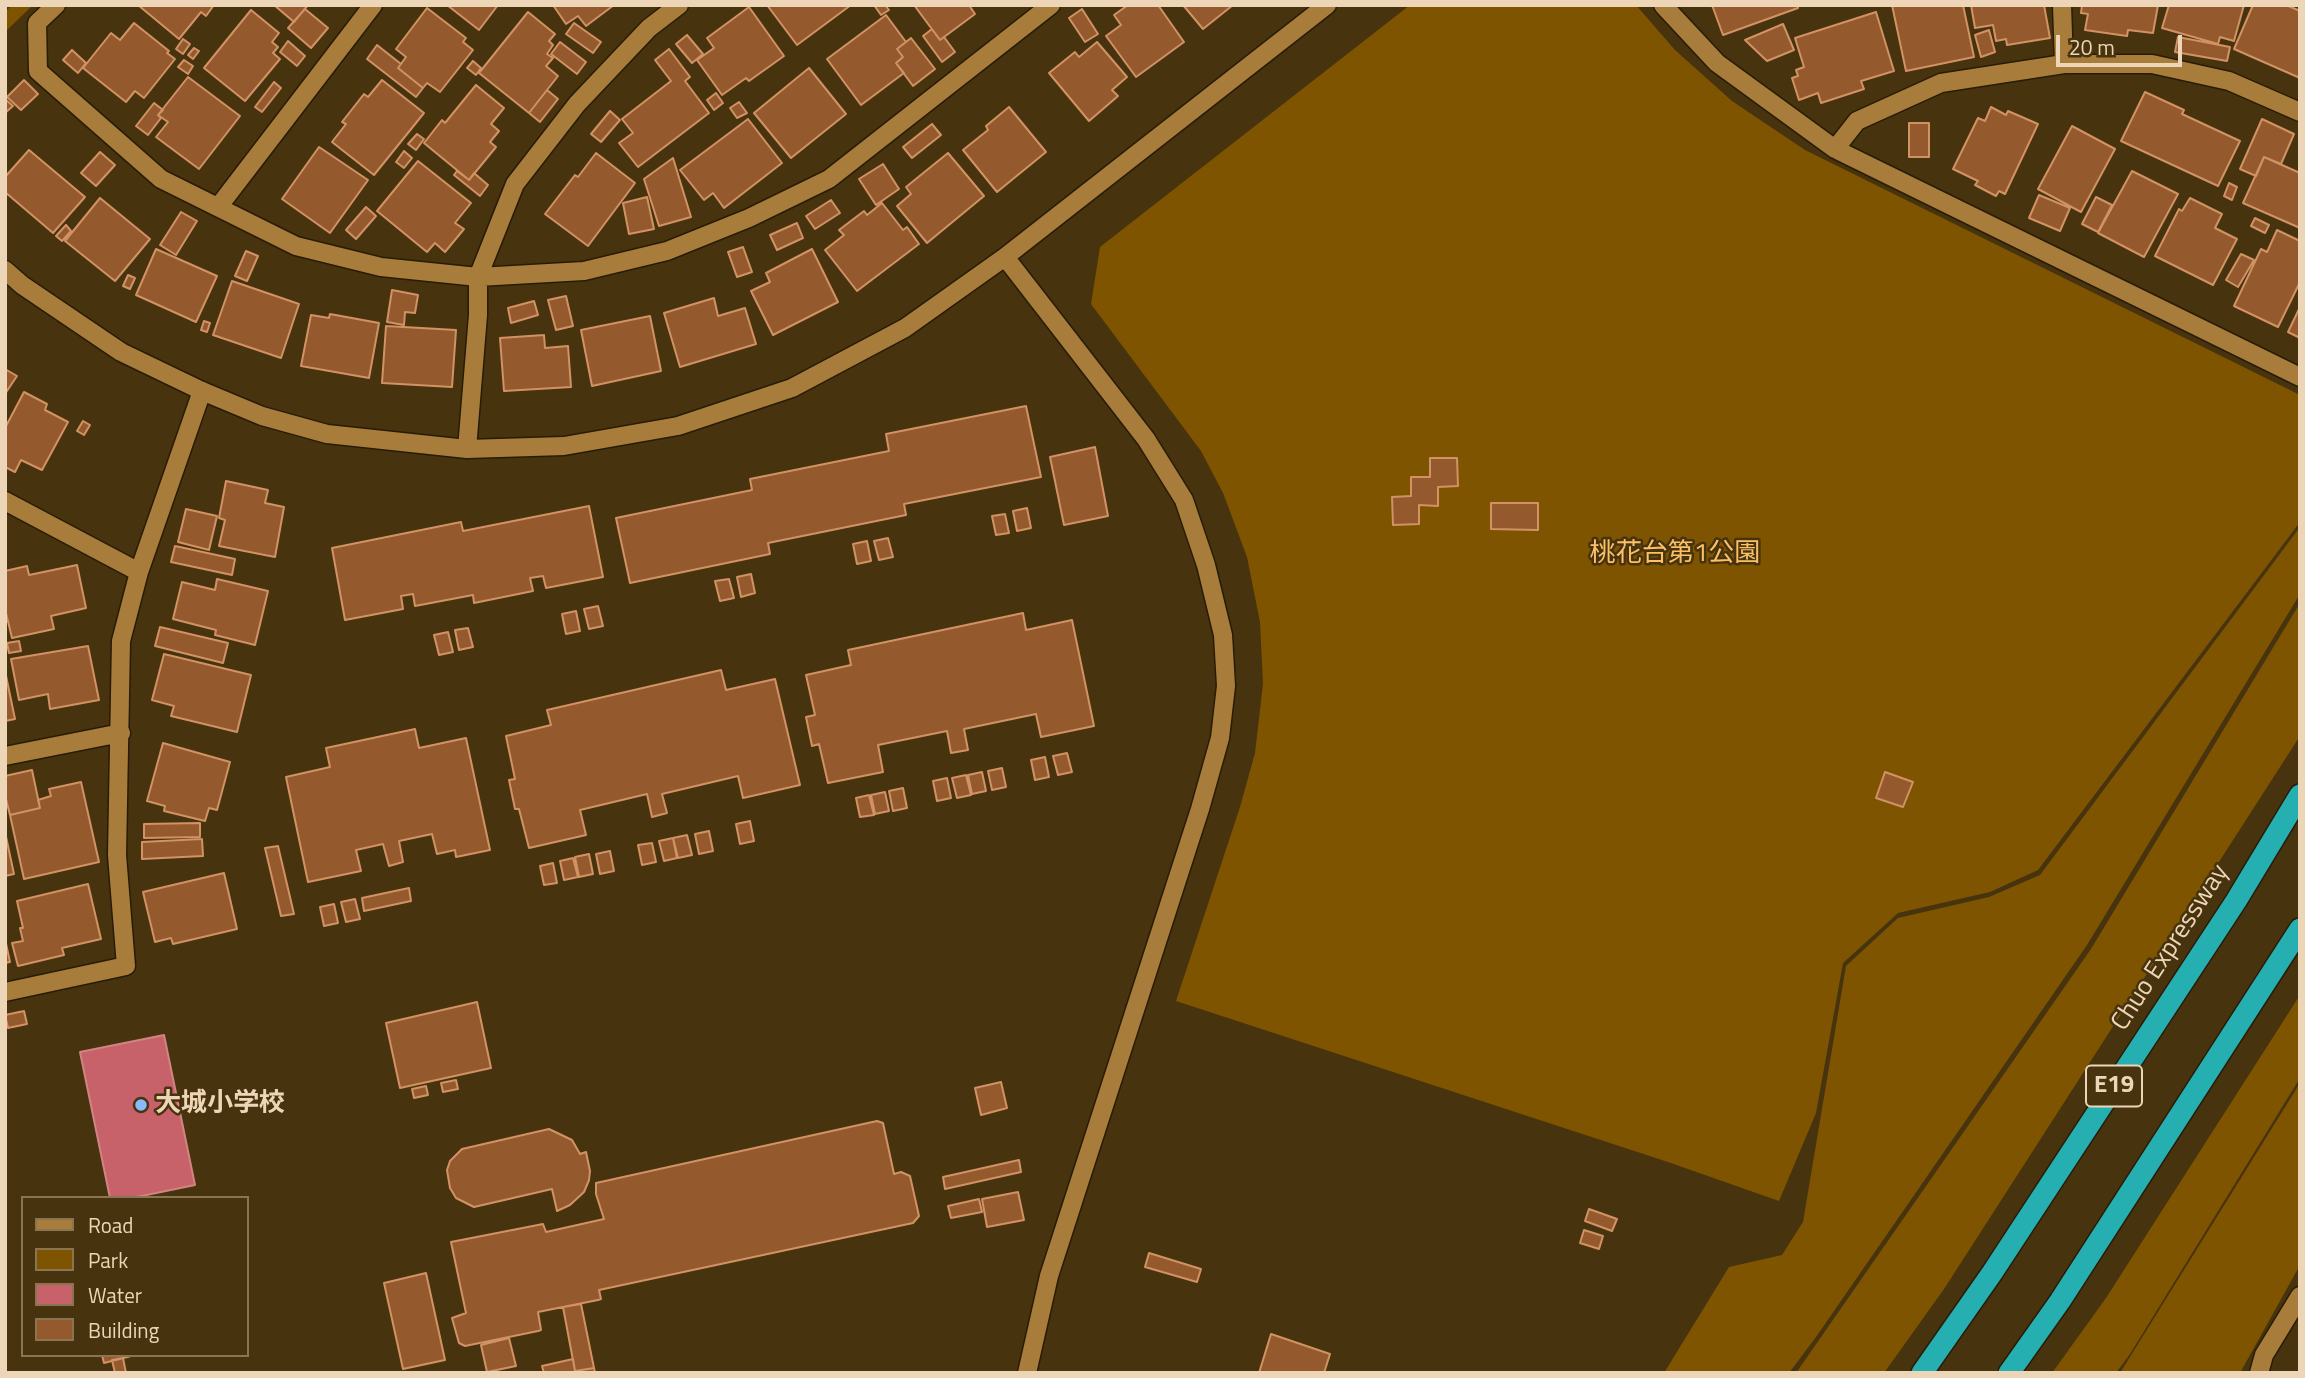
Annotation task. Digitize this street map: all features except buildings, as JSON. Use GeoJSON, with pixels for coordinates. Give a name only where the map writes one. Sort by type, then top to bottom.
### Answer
{"type":"FeatureCollection","features":[{"type":"Feature","properties":{"kind":"highway","name":"Chuo Expressway"},"geometry":{"type":"LineString","coordinates":[[1922,1373],[2015,1238],[2235,901],[2300,795]]}},
{"type":"Feature","properties":{"kind":"highway","name":"E19"},"geometry":{"type":"LineString","coordinates":[[2009,1373],[2067,1290],[2300,929]]}},
{"type":"Feature","properties":{"kind":"street"},"geometry":{"type":"LineString","coordinates":[[56,5],[37,23],[38,71],[161,179],[296,246],[381,267],[478,278],[584,271],[667,251],[749,218],[828,179],[1051,5]]}},
{"type":"Feature","properties":{"kind":"street"},"geometry":{"type":"LineString","coordinates":[[219,206],[373,5]]}},
{"type":"Feature","properties":{"kind":"street"},"geometry":{"type":"LineString","coordinates":[[467,449],[478,315],[478,278],[515,184],[577,104],[649,28],[679,5]]}},
{"type":"Feature","properties":{"kind":"street"},"geometry":{"type":"LineString","coordinates":[[5,270],[22,285],[121,352],[262,416],[327,434],[467,449],[564,446],[678,426],[792,388],[905,328],[1005,257],[1327,5]]}},
{"type":"Feature","properties":{"kind":"street"},"geometry":{"type":"LineString","coordinates":[[1663,5],[1717,63],[1835,149],[2300,377]]}},
{"type":"Feature","properties":{"kind":"street"},"geometry":{"type":"LineString","coordinates":[[2062,5],[2064,64]]}},
{"type":"Feature","properties":{"kind":"street"},"geometry":{"type":"LineString","coordinates":[[1835,149],[1857,121],[1941,83],[2064,64],[2152,64],[2229,81],[2300,112]]}},
{"type":"Feature","properties":{"kind":"street"},"geometry":{"type":"LineString","coordinates":[[1005,257],[1146,439],[1184,500],[1206,565],[1223,635],[1226,686],[1220,738],[1200,809],[1049,1276],[1027,1373]]}},
{"type":"Feature","properties":{"kind":"street"},"geometry":{"type":"LineString","coordinates":[[5,992],[126,965],[117,855],[121,642],[139,572],[202,391]]}},
{"type":"Feature","properties":{"kind":"street"},"geometry":{"type":"LineString","coordinates":[[5,501],[139,572]]}},
{"type":"Feature","properties":{"kind":"street"},"geometry":{"type":"LineString","coordinates":[[5,757],[121,733]]}},
{"type":"Feature","properties":{"kind":"street"},"geometry":{"type":"LineString","coordinates":[[2259,1373],[2264,1355],[2300,1296]]}},
{"type":"Feature","properties":{"kind":"green space"},"geometry":{"type":"Polygon","coordinates":[[[12,5],[33,5],[5,32],[5,12],[12,5]]]}},
{"type":"Feature","properties":{"kind":"green space","name":"桃花台第1公園"},"geometry":{"type":"Polygon","coordinates":[[[1410,5],[1636,5],[1675,50],[1732,101],[1805,150],[2300,395],[2300,522],[2038,870],[1990,892],[1898,913],[1843,963],[1816,1113],[1779,1201],[1176,1001],[1255,753],[1263,684],[1260,622],[1247,557],[1223,493],[1201,451],[1091,304],[1100,247],[1410,5]]]}},
{"type":"Feature","properties":{"kind":"green space"},"geometry":{"type":"Polygon","coordinates":[[[2300,527],[2300,594],[2087,945],[1789,1373],[1664,1373],[1729,1267],[1782,1255],[1803,1222],[1846,966],[1898,918],[1989,897],[2040,875],[2300,527]]]}},
{"type":"Feature","properties":{"kind":"green space"},"geometry":{"type":"Polygon","coordinates":[[[2300,603],[2300,736],[1944,1289],[1884,1373],[1796,1373],[2091,949],[2300,603]]]}},
{"type":"Feature","properties":{"kind":"green space"},"geometry":{"type":"Polygon","coordinates":[[[2300,995],[2300,1078],[2130,1354],[2116,1373],[2052,1373],[2106,1298],[2300,995]]]}},
{"type":"Feature","properties":{"kind":"green space"},"geometry":{"type":"Polygon","coordinates":[[[2300,1083],[2300,1265],[2240,1373],[2120,1373],[2300,1083]]]}},
{"type":"Feature","properties":{"kind":"water"},"geometry":{"type":"Polygon","coordinates":[[[164,1035],[195,1185],[142,1196],[110,1196],[80,1052],[164,1035]]]}},
{"type":"Feature","properties":{"kind":"place","name":"大城小学校"},"geometry":{"type":"Point","coordinates":[141,1105]}}]}
